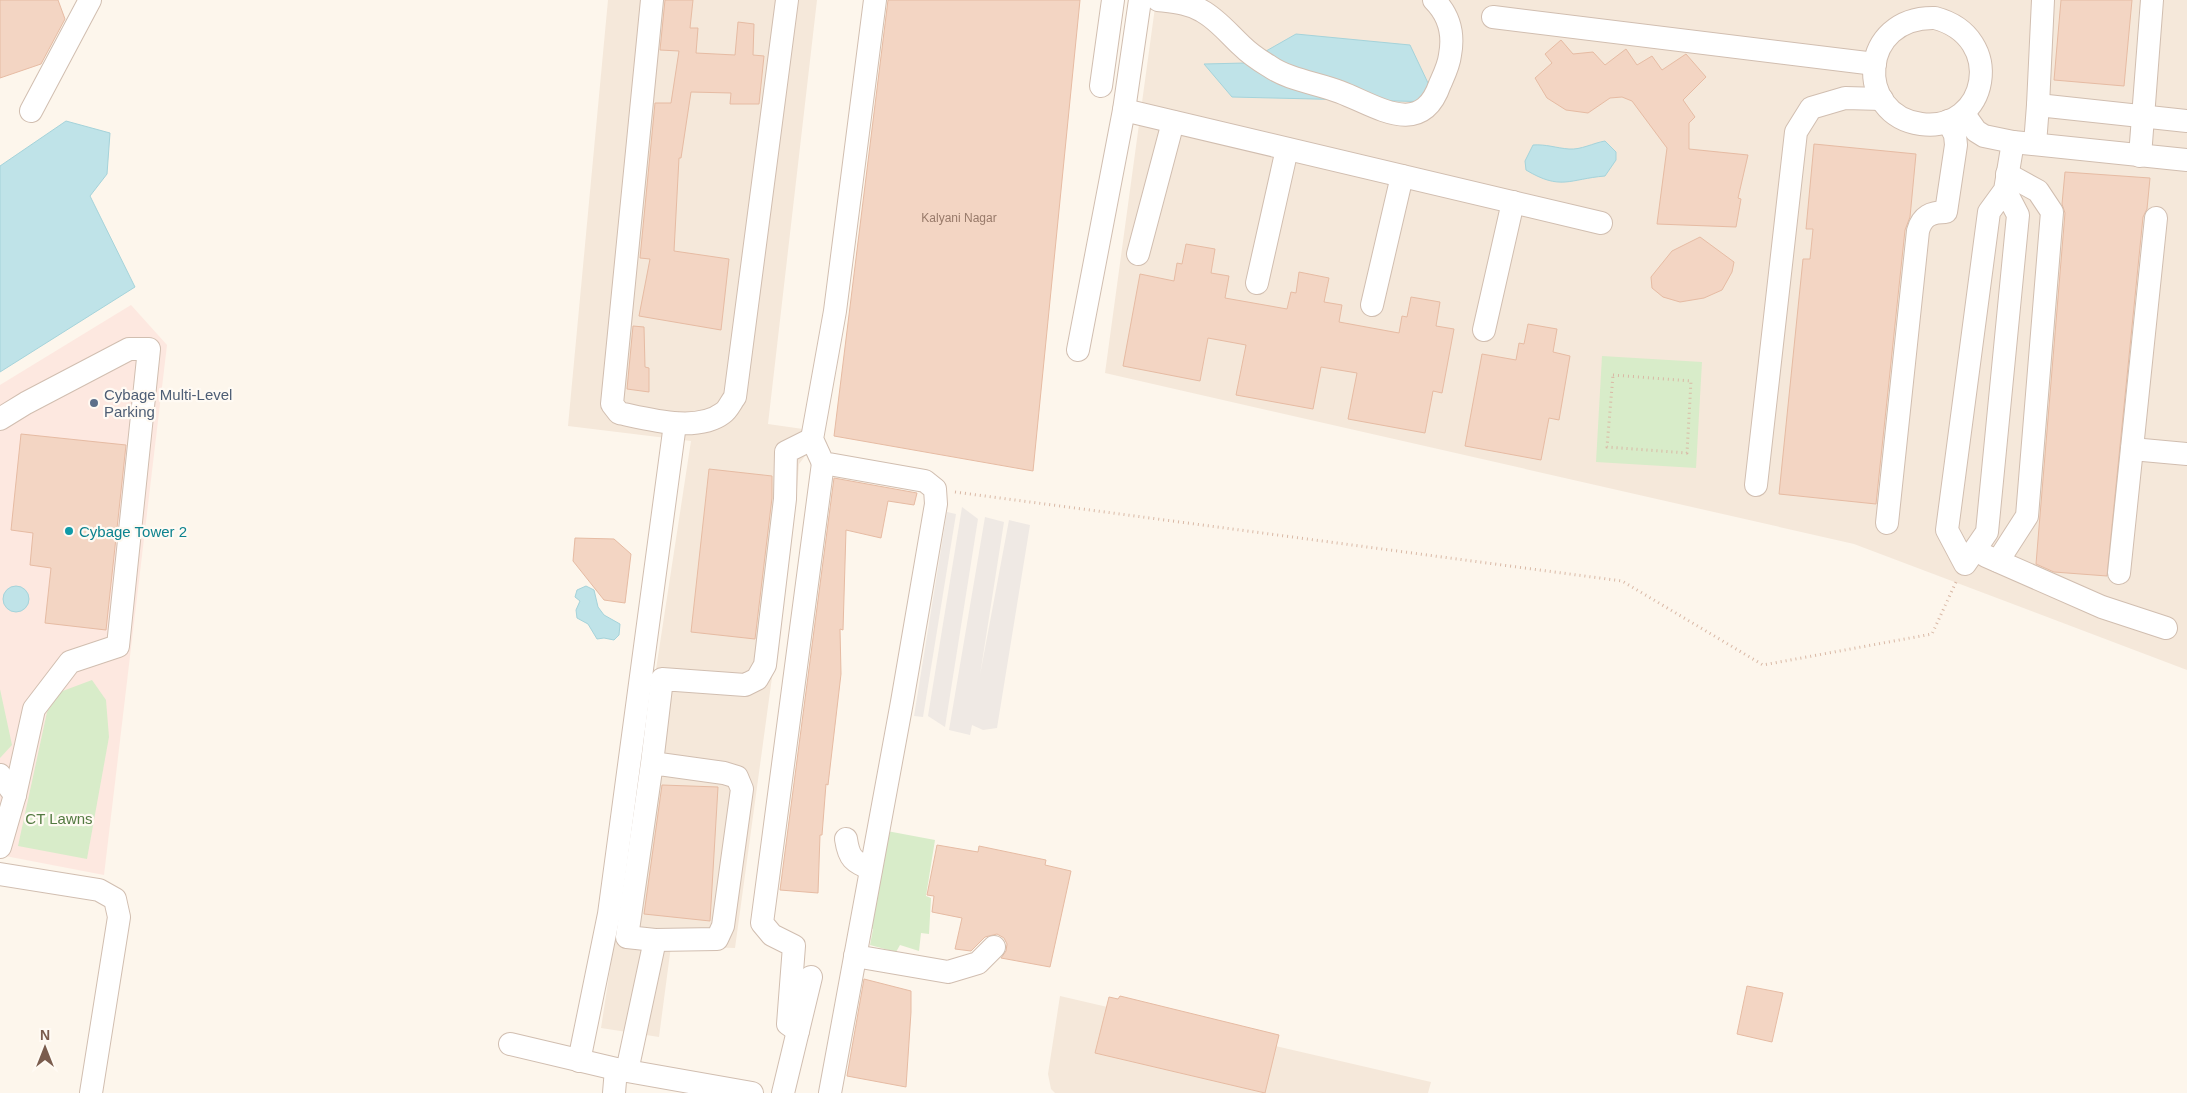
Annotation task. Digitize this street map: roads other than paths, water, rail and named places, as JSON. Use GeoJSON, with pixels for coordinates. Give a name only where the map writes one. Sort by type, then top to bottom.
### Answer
{"type":"FeatureCollection","features":[{"type":"Feature","properties":{"kind":"street"},"geometry":{"type":"LineString","coordinates":[[30,111],[90,0]]}},
{"type":"Feature","properties":{"kind":"street"},"geometry":{"type":"LineString","coordinates":[[652,0],[612,404],[619,413],[675,424],[708,421],[724,413],[735,397],[786,0]]}},
{"type":"Feature","properties":{"kind":"street"},"geometry":{"type":"LineString","coordinates":[[798,1031],[788,1024],[794,946],[772,935],[762,923],[823,463],[812,439],[835,311],[875,0]]}},
{"type":"Feature","properties":{"kind":"street"},"geometry":{"type":"LineString","coordinates":[[1102,86],[1113,0]]}},
{"type":"Feature","properties":{"kind":"street"},"geometry":{"type":"LineString","coordinates":[[1078,350],[1124,110],[1140,0]]}},
{"type":"Feature","properties":{"kind":"street"},"geometry":{"type":"LineString","coordinates":[[1158,0],[1185,4],[1206,13],[1243,48],[1271,68],[1340,92],[1384,111],[1402,114],[1418,113],[1430,106],[1438,91],[1450,56],[1451,30],[1443,9],[1434,0]]}},
{"type":"Feature","properties":{"kind":"street"},"geometry":{"type":"LineString","coordinates":[[2043,0],[2038,105],[2024,143],[2006,182],[1989,212],[1947,530],[1969,558],[1998,561],[2102,607],[2166,628]]}},
{"type":"Feature","properties":{"kind":"street"},"geometry":{"type":"LineString","coordinates":[[2140,156],[2152,0]]}},
{"type":"Feature","properties":{"kind":"street"},"geometry":{"type":"LineString","coordinates":[[1887,522],[1918,231],[1923,218],[1930,214],[1946,212],[1956,155],[1954,135],[1956,117],[1979,88],[1982,69],[1973,43],[1961,29],[1936,9],[1900,26],[1886,38],[1880,46],[1874,64],[1875,82],[1882,100],[1895,113],[1911,122],[1930,124],[1956,117]]}},
{"type":"Feature","properties":{"kind":"street"},"geometry":{"type":"LineString","coordinates":[[1493,17],[1874,64]]}},
{"type":"Feature","properties":{"kind":"street"},"geometry":{"type":"LineString","coordinates":[[1756,485],[1796,132],[1811,108],[1846,98],[1882,100]]}},
{"type":"Feature","properties":{"kind":"street"},"geometry":{"type":"LineString","coordinates":[[2038,105],[2187,121]]}},
{"type":"Feature","properties":{"kind":"street"},"geometry":{"type":"LineString","coordinates":[[1124,110],[1601,223]]}},
{"type":"Feature","properties":{"kind":"street"},"geometry":{"type":"LineString","coordinates":[[1956,117],[1984,136],[2024,143],[2187,160]]}},
{"type":"Feature","properties":{"kind":"street"},"geometry":{"type":"LineString","coordinates":[[1138,254],[1173,122]]}},
{"type":"Feature","properties":{"kind":"street"},"geometry":{"type":"LineString","coordinates":[[1257,283],[1288,149]]}},
{"type":"Feature","properties":{"kind":"street"},"geometry":{"type":"LineString","coordinates":[[1372,305],[1402,176]]}},
{"type":"Feature","properties":{"kind":"street"},"geometry":{"type":"LineString","coordinates":[[1969,558],[1987,532],[2018,215],[2006,182]]}},
{"type":"Feature","properties":{"kind":"street"},"geometry":{"type":"LineString","coordinates":[[1998,561],[2026,516],[2052,212],[2038,191],[2006,182]]}},
{"type":"Feature","properties":{"kind":"street"},"geometry":{"type":"LineString","coordinates":[[1484,330],[1513,202]]}},
{"type":"Feature","properties":{"kind":"street"},"geometry":{"type":"LineString","coordinates":[[2119,573],[2156,218]]}},
{"type":"Feature","properties":{"kind":"street"},"geometry":{"type":"LineString","coordinates":[[0,419],[26,403],[129,349],[148,349],[118,646],[70,662],[34,710],[15,795],[0,847]]}},
{"type":"Feature","properties":{"kind":"street"},"geometry":{"type":"LineString","coordinates":[[579,1061],[609,914],[675,424]]}},
{"type":"Feature","properties":{"kind":"street"},"geometry":{"type":"LineString","coordinates":[[652,763],[724,773],[736,778],[742,790],[723,926],[717,939],[655,940],[626,937],[652,763],[662,679],[745,684],[757,679],[765,665],[785,499],[786,452],[812,439]]}},
{"type":"Feature","properties":{"kind":"street"},"geometry":{"type":"LineString","coordinates":[[2132,449],[2187,454]]}},
{"type":"Feature","properties":{"kind":"street"},"geometry":{"type":"LineString","coordinates":[[823,463],[925,481],[935,489],[936,504],[830,1093]]}},
{"type":"Feature","properties":{"kind":"street"},"geometry":{"type":"LineString","coordinates":[[0,775],[15,795]]}},
{"type":"Feature","properties":{"kind":"street"},"geometry":{"type":"LineString","coordinates":[[846,839],[848,853],[854,861],[871,870]]}},
{"type":"Feature","properties":{"kind":"street"},"geometry":{"type":"LineString","coordinates":[[0,874],[99,890],[114,899],[119,917],[91,1093]]}},
{"type":"Feature","properties":{"kind":"street"},"geometry":{"type":"LineString","coordinates":[[614,1093],[634,1077],[655,940]]}},
{"type":"Feature","properties":{"kind":"street"},"geometry":{"type":"LineString","coordinates":[[855,956],[948,972],[978,963],[994,947]]}},
{"type":"Feature","properties":{"kind":"street"},"geometry":{"type":"LineString","coordinates":[[783,1093],[811,977]]}},
{"type":"Feature","properties":{"kind":"street"},"geometry":{"type":"LineString","coordinates":[[510,1044],[634,1077],[752,1093]]}},
{"type":"Feature","properties":{"kind":"water"},"geometry":{"type":"Polygon","coordinates":[[[1296,34],[1410,45],[1437,102],[1232,97],[1204,64],[1245,63],[1296,34]]]}},
{"type":"Feature","properties":{"kind":"water"},"geometry":{"type":"Polygon","coordinates":[[[66,121],[110,133],[107,174],[90,196],[135,287],[0,372],[0,166],[66,121]]]}},
{"type":"Feature","properties":{"kind":"water"},"geometry":{"type":"Polygon","coordinates":[[[1605,141],[1616,152],[1616,160],[1605,176],[1557,182],[1526,170],[1525,161],[1533,145],[1574,149],[1605,141]]]}},
{"type":"Feature","properties":{"kind":"water"},"geometry":{"type":"Polygon","coordinates":[[[16,586],[25,590],[29,599],[25,608],[16,612],[7,608],[3,599],[7,590],[16,586]]]}},
{"type":"Feature","properties":{"kind":"water"},"geometry":{"type":"Polygon","coordinates":[[[586,586],[594,590],[598,607],[604,615],[620,624],[619,635],[614,640],[597,639],[588,624],[577,618],[576,610],[580,601],[575,597],[577,590],[586,586]]]}},
{"type":"Feature","properties":{"kind":"place","name":"Cybage Multi-Level Parking"},"geometry":{"type":"Point","coordinates":[94,403]}},
{"type":"Feature","properties":{"kind":"place","name":"Cybage Tower 2"},"geometry":{"type":"Point","coordinates":[69,531]}},
{"type":"Feature","properties":{"kind":"park label","name":"CT Lawns"},"geometry":{"type":"Point","coordinates":[59,818]}}]}
